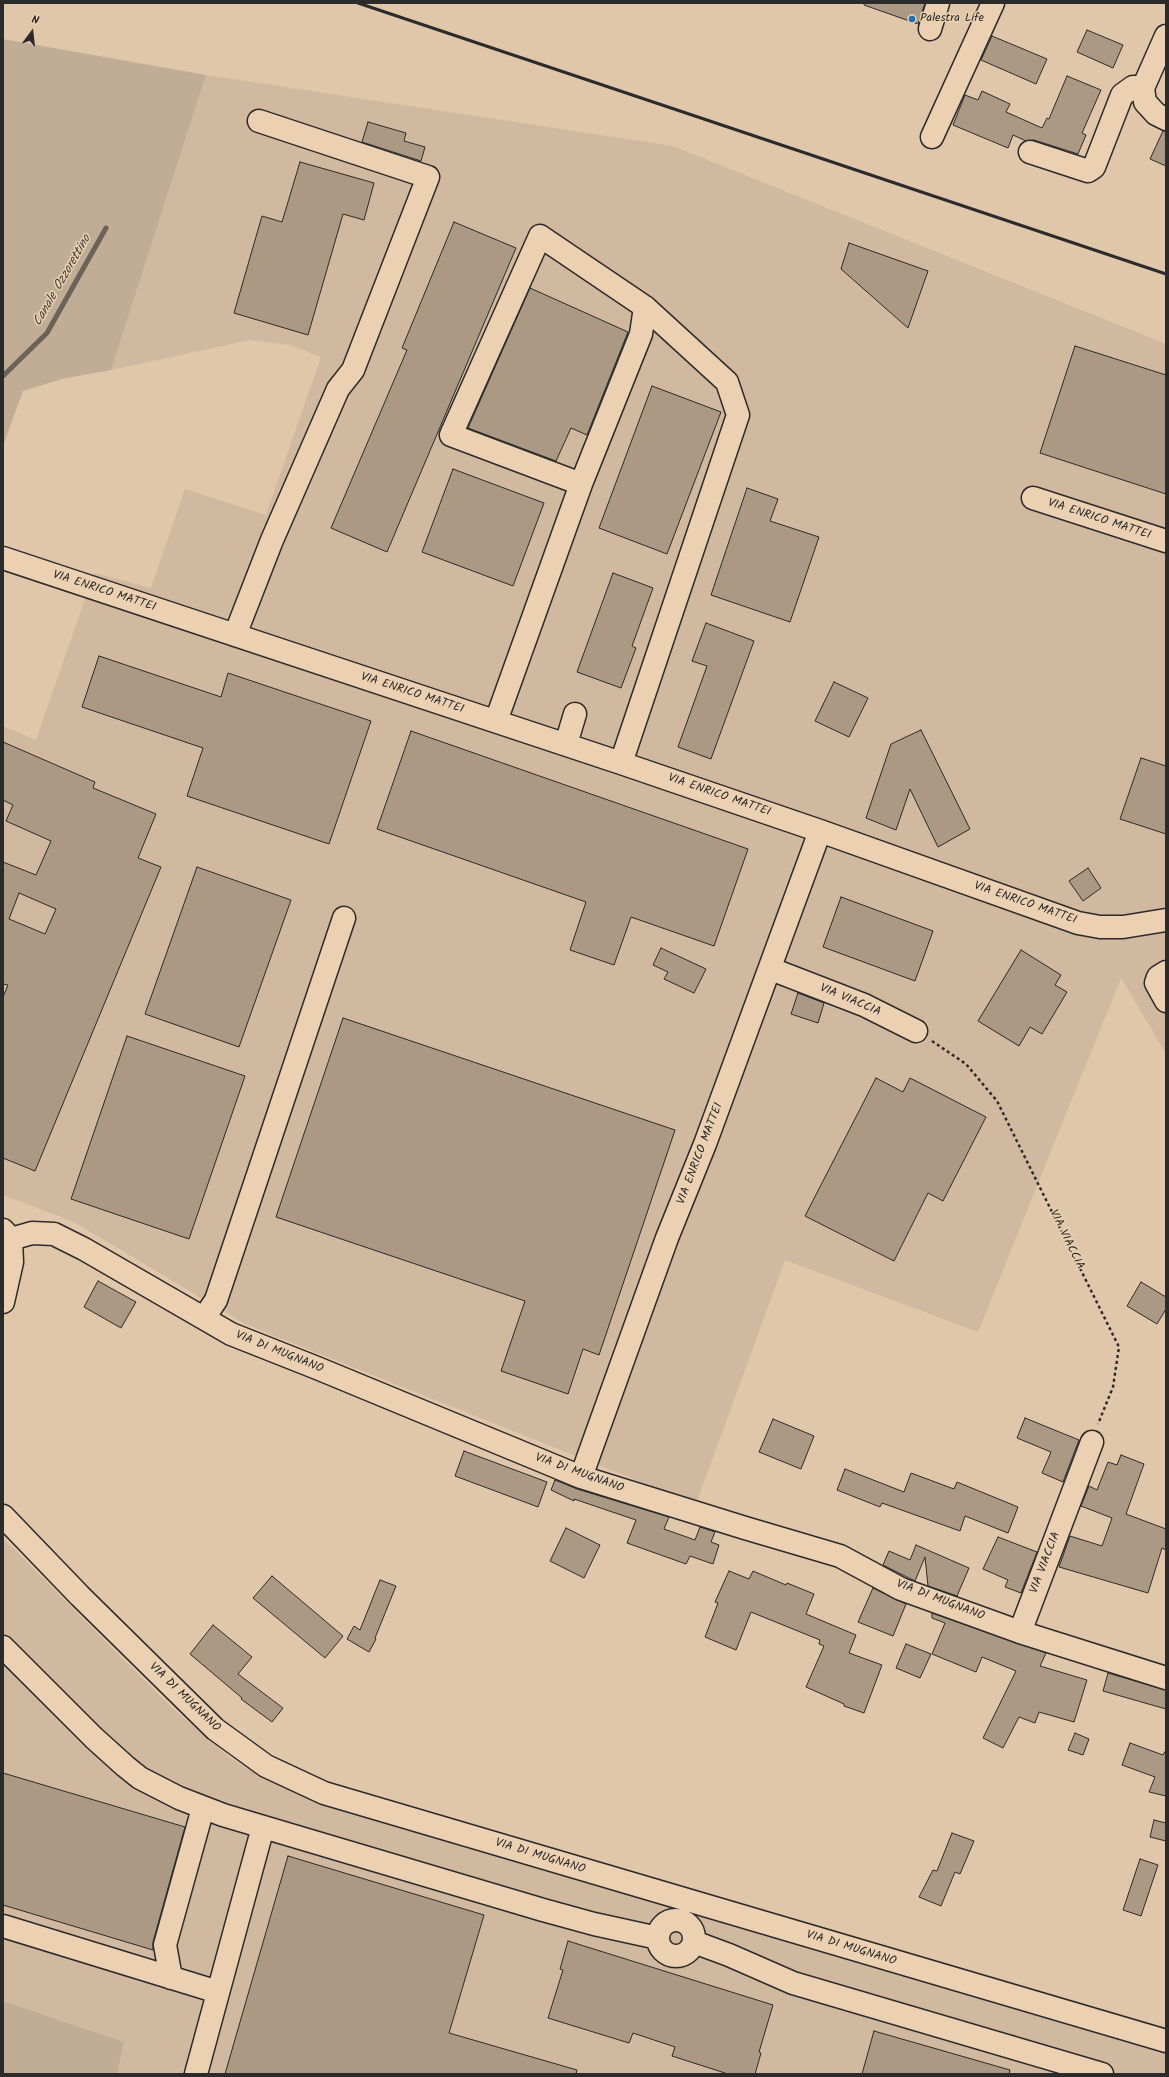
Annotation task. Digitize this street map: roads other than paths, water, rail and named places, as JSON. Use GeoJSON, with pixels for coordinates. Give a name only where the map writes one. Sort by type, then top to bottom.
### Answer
{"type":"FeatureCollection","features":[{"type":"Feature","properties":{"kind":"street"},"geometry":{"type":"LineString","coordinates":[[930,28],[938,3]]}},
{"type":"Feature","properties":{"kind":"street"},"geometry":{"type":"LineString","coordinates":[[932,137],[994,3]]}},
{"type":"Feature","properties":{"kind":"street"},"geometry":{"type":"LineString","coordinates":[[1166,36],[1143,88],[1145,102],[1156,114],[1166,119]]}},
{"type":"Feature","properties":{"kind":"street"},"geometry":{"type":"LineString","coordinates":[[1030,152],[1088,171],[1094,167],[1122,95],[1133,87],[1143,88]]}},
{"type":"Feature","properties":{"kind":"street"},"geometry":{"type":"LineString","coordinates":[[235,635],[272,540],[335,396],[353,370],[428,177],[259,122]]}},
{"type":"Feature","properties":{"kind":"street"},"geometry":{"type":"LineString","coordinates":[[581,484],[451,435],[540,236],[645,307],[727,382],[738,416],[621,763]]}},
{"type":"Feature","properties":{"kind":"street"},"geometry":{"type":"LineString","coordinates":[[496,721],[581,484],[641,334],[645,307]]}},
{"type":"Feature","properties":{"kind":"street","name":"VIA ENRICO MATTEI"},"geometry":{"type":"LineString","coordinates":[[1033,498],[1166,541]]}},
{"type":"Feature","properties":{"kind":"street","name":"VIA ENRICO MATTEI"},"geometry":{"type":"LineString","coordinates":[[3,558],[566,744],[820,831],[1078,923],[1100,927],[1123,927],[1166,920]]}},
{"type":"Feature","properties":{"kind":"street"},"geometry":{"type":"LineString","coordinates":[[566,744],[575,714]]}},
{"type":"Feature","properties":{"kind":"street","name":"VIA ENRICO MATTEI"},"geometry":{"type":"LineString","coordinates":[[581,1477],[667,1238],[705,1144],[771,969],[820,831]]}},
{"type":"Feature","properties":{"kind":"street"},"geometry":{"type":"LineString","coordinates":[[204,1318],[216,1300],[344,918]]}},
{"type":"Feature","properties":{"kind":"street","name":"VIA VIACCIA"},"geometry":{"type":"LineString","coordinates":[[771,969],[864,1005],[916,1031]]}},
{"type":"Feature","properties":{"kind":"street"},"geometry":{"type":"LineString","coordinates":[[1166,972],[1158,977],[1156,983],[1166,1001]]}},
{"type":"Feature","properties":{"kind":"street","name":"VIA DI MUGNANO"},"geometry":{"type":"LineString","coordinates":[[3,1302],[12,1262],[7,1235],[32,1233],[54,1234],[84,1249],[231,1334],[581,1477],[840,1556],[901,1589],[1020,1632],[1166,1678]]}},
{"type":"Feature","properties":{"kind":"street","name":"VIA VIACCIA"},"geometry":{"type":"LineString","coordinates":[[1020,1632],[1092,1442]]}},
{"type":"Feature","properties":{"kind":"street","name":"VIA DI MUGNANO"},"geometry":{"type":"LineString","coordinates":[[3,1516],[80,1596],[215,1729],[266,1766],[324,1793],[1045,2007],[1166,2041]]}},
{"type":"Feature","properties":{"kind":"street"},"geometry":{"type":"LineString","coordinates":[[4,1650],[94,1738],[140,1778],[203,1808],[557,1914],[658,1938],[662,1949],[676,1956],[688,1952],[694,1942],[729,1955],[793,1984],[1102,2074]]}},
{"type":"Feature","properties":{"kind":"street"},"geometry":{"type":"LineString","coordinates":[[171,1978],[165,1945],[203,1808]]}},
{"type":"Feature","properties":{"kind":"street"},"geometry":{"type":"LineString","coordinates":[[196,2074],[263,1827]]}},
{"type":"Feature","properties":{"kind":"street"},"geometry":{"type":"LineString","coordinates":[[3,1926],[218,1992]]}},
{"type":"Feature","properties":{"kind":"waterway","name":"Canale Ozzorettino"},"geometry":{"type":"LineString","coordinates":[[3,376],[47,333],[106,228]]}},
{"type":"Feature","properties":{"kind":"railway"},"geometry":{"type":"LineString","coordinates":[[358,3],[1166,274]]}},
{"type":"Feature","properties":{"kind":"place","name":"Palestra Life"},"geometry":{"type":"Point","coordinates":[912,19]}}]}
